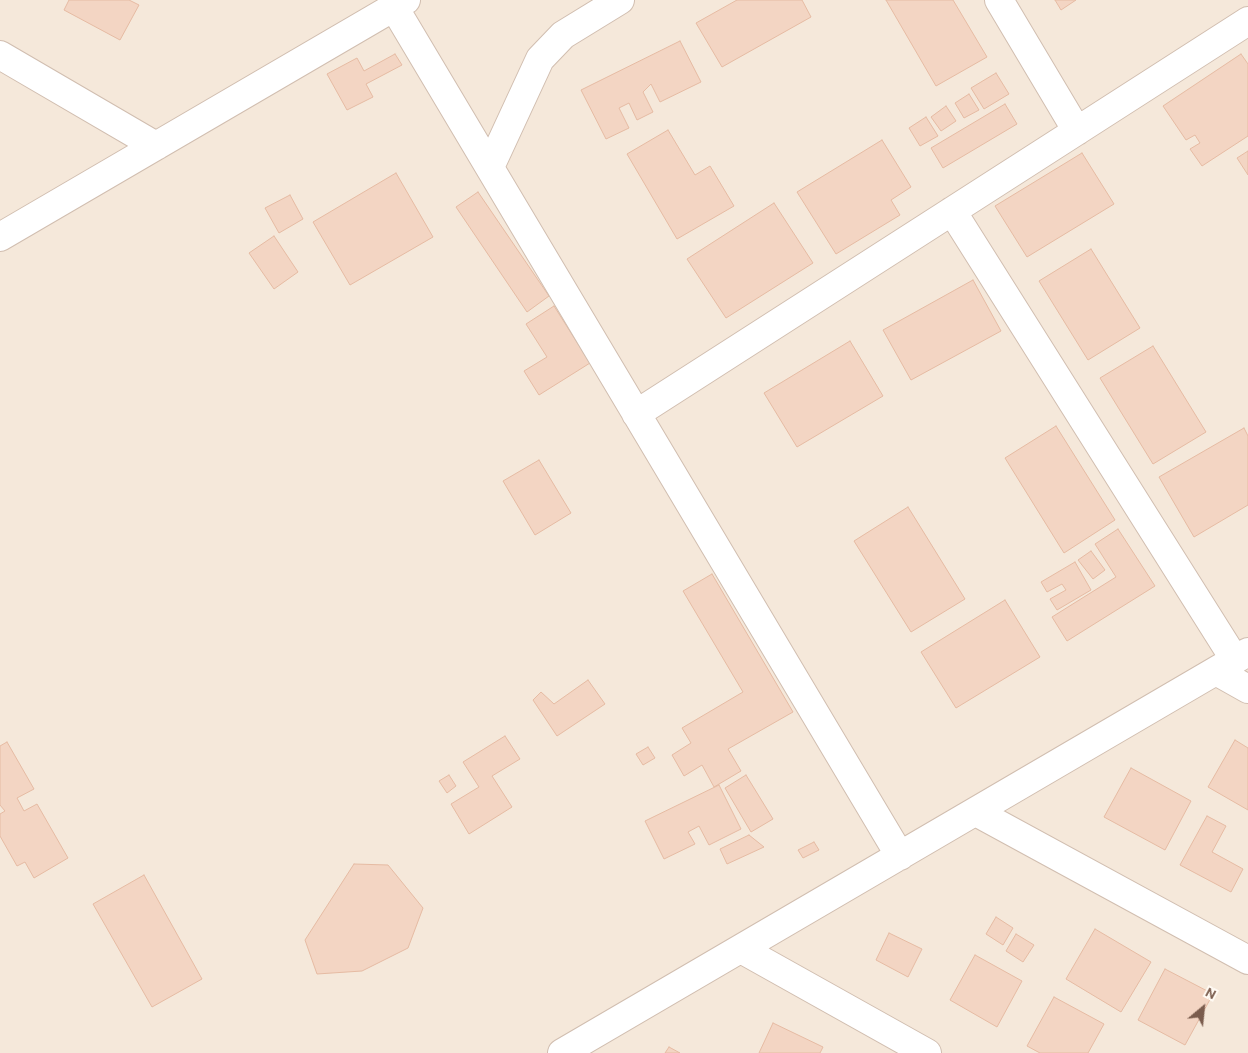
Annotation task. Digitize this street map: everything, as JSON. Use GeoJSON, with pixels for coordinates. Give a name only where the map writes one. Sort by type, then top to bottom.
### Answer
{"type":"FeatureCollection","features":[{"type":"Feature","properties":{"kind":"street"},"geometry":{"type":"LineString","coordinates":[[490,167],[540,59],[563,35],[620,0]]}},
{"type":"Feature","properties":{"kind":"street"},"geometry":{"type":"LineString","coordinates":[[999,0],[1077,130]]}},
{"type":"Feature","properties":{"kind":"street"},"geometry":{"type":"LineString","coordinates":[[0,236],[156,146],[387,5],[490,167],[900,856]]}},
{"type":"Feature","properties":{"kind":"street"},"geometry":{"type":"LineString","coordinates":[[636,414],[1077,130],[1245,29]]}},
{"type":"Feature","properties":{"kind":"street"},"geometry":{"type":"LineString","coordinates":[[0,55],[156,146]]}},
{"type":"Feature","properties":{"kind":"street"},"geometry":{"type":"LineString","coordinates":[[952,211],[1233,661],[1248,689]]}},
{"type":"Feature","properties":{"kind":"street"},"geometry":{"type":"LineString","coordinates":[[562,1053],[1233,661]]}},
{"type":"Feature","properties":{"kind":"street"},"geometry":{"type":"LineString","coordinates":[[976,812],[1248,960]]}},
{"type":"Feature","properties":{"kind":"street"},"geometry":{"type":"LineString","coordinates":[[741,949],[927,1053]]}},
{"type":"Feature","properties":{"kind":"shaded area"},"geometry":{"type":"Polygon","coordinates":[[[0,0],[1248,0],[1248,1053],[0,1053],[0,0]]]}},
{"type":"Feature","properties":{"kind":"building"},"geometry":{"type":"Polygon","coordinates":[[[69,0],[129,0],[139,5],[120,40],[64,10],[69,0]]]}},
{"type":"Feature","properties":{"kind":"building"},"geometry":{"type":"Polygon","coordinates":[[[737,0],[802,0],[811,17],[722,67],[696,23],[737,0]]]}},
{"type":"Feature","properties":{"kind":"building"},"geometry":{"type":"Polygon","coordinates":[[[886,0],[953,0],[987,57],[936,86],[886,0]]]}},
{"type":"Feature","properties":{"kind":"building"},"geometry":{"type":"Polygon","coordinates":[[[1055,0],[1076,0],[1061,10],[1055,0]]]}},
{"type":"Feature","properties":{"kind":"building"},"geometry":{"type":"Polygon","coordinates":[[[680,41],[701,82],[660,102],[651,84],[643,92],[653,112],[637,120],[629,103],[619,108],[629,128],[606,139],[581,90],[680,41]]]}},
{"type":"Feature","properties":{"kind":"building"},"geometry":{"type":"Polygon","coordinates":[[[395,54],[402,65],[366,84],[373,97],[347,110],[327,74],[357,58],[364,71],[395,54]]]}},
{"type":"Feature","properties":{"kind":"building"},"geometry":{"type":"Polygon","coordinates":[[[1241,54],[1248,64],[1248,136],[1202,166],[1190,149],[1200,143],[1195,135],[1186,140],[1163,106],[1241,54]]]}},
{"type":"Feature","properties":{"kind":"building"},"geometry":{"type":"Polygon","coordinates":[[[996,73],[1009,94],[984,109],[971,88],[996,73]]]}},
{"type":"Feature","properties":{"kind":"building"},"geometry":{"type":"Polygon","coordinates":[[[969,94],[979,110],[964,118],[955,103],[969,94]]]}},
{"type":"Feature","properties":{"kind":"building"},"geometry":{"type":"Polygon","coordinates":[[[1005,104],[1017,124],[943,168],[931,148],[1005,104]]]}},
{"type":"Feature","properties":{"kind":"building"},"geometry":{"type":"Polygon","coordinates":[[[946,106],[956,121],[941,131],[931,117],[946,106]]]}},
{"type":"Feature","properties":{"kind":"building"},"geometry":{"type":"Polygon","coordinates":[[[926,117],[938,136],[920,146],[909,128],[926,117]]]}},
{"type":"Feature","properties":{"kind":"building"},"geometry":{"type":"Polygon","coordinates":[[[668,130],[695,175],[710,166],[734,206],[677,239],[627,154],[668,130]]]}},
{"type":"Feature","properties":{"kind":"building"},"geometry":{"type":"Polygon","coordinates":[[[882,140],[911,187],[891,200],[900,215],[836,254],[797,192],[882,140]]]}},
{"type":"Feature","properties":{"kind":"building"},"geometry":{"type":"Polygon","coordinates":[[[1248,151],[1248,175],[1237,158],[1248,151]]]}},
{"type":"Feature","properties":{"kind":"building"},"geometry":{"type":"Polygon","coordinates":[[[1082,153],[1114,204],[1027,257],[995,206],[1082,153]]]}},
{"type":"Feature","properties":{"kind":"building"},"geometry":{"type":"Polygon","coordinates":[[[396,173],[433,237],[350,285],[313,222],[396,173]]]}},
{"type":"Feature","properties":{"kind":"building"},"geometry":{"type":"Polygon","coordinates":[[[478,192],[549,296],[527,312],[456,207],[478,192]]]}},
{"type":"Feature","properties":{"kind":"building"},"geometry":{"type":"Polygon","coordinates":[[[290,195],[303,219],[279,233],[265,208],[290,195]]]}},
{"type":"Feature","properties":{"kind":"building"},"geometry":{"type":"Polygon","coordinates":[[[774,203],[813,263],[726,318],[687,259],[774,203]]]}},
{"type":"Feature","properties":{"kind":"building"},"geometry":{"type":"Polygon","coordinates":[[[274,236],[298,272],[274,289],[249,253],[274,236]]]}},
{"type":"Feature","properties":{"kind":"building"},"geometry":{"type":"Polygon","coordinates":[[[1091,249],[1140,328],[1088,360],[1039,281],[1091,249]]]}},
{"type":"Feature","properties":{"kind":"building"},"geometry":{"type":"Polygon","coordinates":[[[973,280],[1001,331],[911,380],[883,330],[973,280]]]}},
{"type":"Feature","properties":{"kind":"building"},"geometry":{"type":"Polygon","coordinates":[[[554,306],[590,363],[539,395],[524,371],[547,357],[526,324],[554,306]]]}},
{"type":"Feature","properties":{"kind":"building"},"geometry":{"type":"Polygon","coordinates":[[[850,341],[883,396],[797,447],[764,393],[850,341]]]}},
{"type":"Feature","properties":{"kind":"building"},"geometry":{"type":"Polygon","coordinates":[[[1153,346],[1206,432],[1153,464],[1100,378],[1153,346]]]}},
{"type":"Feature","properties":{"kind":"building"},"geometry":{"type":"Polygon","coordinates":[[[1056,426],[1115,520],[1064,553],[1005,458],[1056,426]]]}},
{"type":"Feature","properties":{"kind":"building"},"geometry":{"type":"Polygon","coordinates":[[[1244,428],[1248,436],[1248,505],[1194,537],[1159,477],[1244,428]]]}},
{"type":"Feature","properties":{"kind":"building"},"geometry":{"type":"Polygon","coordinates":[[[539,460],[571,513],[535,535],[503,481],[539,460]]]}},
{"type":"Feature","properties":{"kind":"building"},"geometry":{"type":"Polygon","coordinates":[[[908,507],[965,599],[911,632],[854,541],[908,507]]]}},
{"type":"Feature","properties":{"kind":"building"},"geometry":{"type":"Polygon","coordinates":[[[1118,529],[1155,586],[1067,641],[1052,617],[1116,577],[1095,544],[1118,529]]]}},
{"type":"Feature","properties":{"kind":"building"},"geometry":{"type":"Polygon","coordinates":[[[1091,551],[1105,570],[1093,579],[1078,560],[1091,551]]]}},
{"type":"Feature","properties":{"kind":"building"},"geometry":{"type":"Polygon","coordinates":[[[1075,562],[1091,590],[1057,610],[1050,599],[1066,590],[1062,584],[1047,592],[1041,582],[1075,562]]]}},
{"type":"Feature","properties":{"kind":"building"},"geometry":{"type":"Polygon","coordinates":[[[712,574],[793,712],[728,749],[741,771],[714,787],[702,765],[684,776],[672,755],[691,743],[682,728],[743,692],[683,591],[712,574]]]}},
{"type":"Feature","properties":{"kind":"building"},"geometry":{"type":"Polygon","coordinates":[[[1005,600],[1040,657],[956,708],[921,652],[1005,600]]]}},
{"type":"Feature","properties":{"kind":"building"},"geometry":{"type":"Polygon","coordinates":[[[588,680],[605,704],[557,736],[533,700],[541,692],[554,704],[588,680]]]}},
{"type":"Feature","properties":{"kind":"building"},"geometry":{"type":"Polygon","coordinates":[[[505,736],[520,759],[492,776],[512,807],[469,834],[451,804],[479,787],[463,762],[505,736]]]}},
{"type":"Feature","properties":{"kind":"building"},"geometry":{"type":"Polygon","coordinates":[[[1235,740],[1248,748],[1248,810],[1208,787],[1235,740]]]}},
{"type":"Feature","properties":{"kind":"building"},"geometry":{"type":"Polygon","coordinates":[[[7,742],[34,789],[17,798],[24,811],[37,804],[68,858],[34,878],[25,862],[17,866],[0,836],[0,814],[5,811],[0,805],[0,746],[7,742]]]}},
{"type":"Feature","properties":{"kind":"building"},"geometry":{"type":"Polygon","coordinates":[[[648,747],[655,758],[643,765],[636,754],[648,747]]]}},
{"type":"Feature","properties":{"kind":"building"},"geometry":{"type":"Polygon","coordinates":[[[1131,768],[1191,801],[1165,850],[1104,817],[1131,768]]]}},
{"type":"Feature","properties":{"kind":"building"},"geometry":{"type":"Polygon","coordinates":[[[449,775],[456,786],[447,793],[439,781],[449,775]]]}},
{"type":"Feature","properties":{"kind":"building"},"geometry":{"type":"Polygon","coordinates":[[[746,775],[773,819],[751,832],[725,788],[746,775]]]}},
{"type":"Feature","properties":{"kind":"building"},"geometry":{"type":"Polygon","coordinates":[[[719,785],[741,829],[709,845],[699,826],[688,832],[695,844],[664,859],[645,821],[719,785]]]}},
{"type":"Feature","properties":{"kind":"building"},"geometry":{"type":"Polygon","coordinates":[[[1207,816],[1226,826],[1212,852],[1243,869],[1231,892],[1180,865],[1207,816]]]}},
{"type":"Feature","properties":{"kind":"building"},"geometry":{"type":"Polygon","coordinates":[[[749,835],[764,847],[727,864],[720,849],[749,835]]]}},
{"type":"Feature","properties":{"kind":"building"},"geometry":{"type":"Polygon","coordinates":[[[814,842],[819,850],[803,858],[798,850],[814,842]]]}},
{"type":"Feature","properties":{"kind":"building"},"geometry":{"type":"Polygon","coordinates":[[[354,864],[388,865],[423,908],[408,948],[362,971],[317,974],[305,940],[354,864]]]}},
{"type":"Feature","properties":{"kind":"building"},"geometry":{"type":"Polygon","coordinates":[[[144,875],[202,979],[152,1007],[93,904],[144,875]]]}},
{"type":"Feature","properties":{"kind":"building"},"geometry":{"type":"Polygon","coordinates":[[[996,917],[1013,928],[1003,945],[986,934],[996,917]]]}},
{"type":"Feature","properties":{"kind":"building"},"geometry":{"type":"Polygon","coordinates":[[[1095,929],[1151,962],[1121,1012],[1066,979],[1095,929]]]}},
{"type":"Feature","properties":{"kind":"building"},"geometry":{"type":"Polygon","coordinates":[[[889,933],[922,949],[908,977],[876,960],[889,933]]]}},
{"type":"Feature","properties":{"kind":"building"},"geometry":{"type":"Polygon","coordinates":[[[1016,934],[1034,945],[1023,962],[1006,951],[1016,934]]]}},
{"type":"Feature","properties":{"kind":"building"},"geometry":{"type":"Polygon","coordinates":[[[975,955],[1022,981],[997,1027],[950,1000],[975,955]]]}},
{"type":"Feature","properties":{"kind":"building"},"geometry":{"type":"Polygon","coordinates":[[[1165,969],[1213,994],[1185,1045],[1138,1020],[1165,969]]]}},
{"type":"Feature","properties":{"kind":"building"},"geometry":{"type":"Polygon","coordinates":[[[1054,997],[1104,1024],[1088,1053],[1040,1053],[1027,1046],[1054,997]]]}},
{"type":"Feature","properties":{"kind":"building"},"geometry":{"type":"Polygon","coordinates":[[[773,1023],[823,1047],[820,1053],[759,1053],[773,1023]]]}},
{"type":"Feature","properties":{"kind":"building"},"geometry":{"type":"Polygon","coordinates":[[[669,1047],[680,1053],[665,1053],[669,1047]]]}}]}
